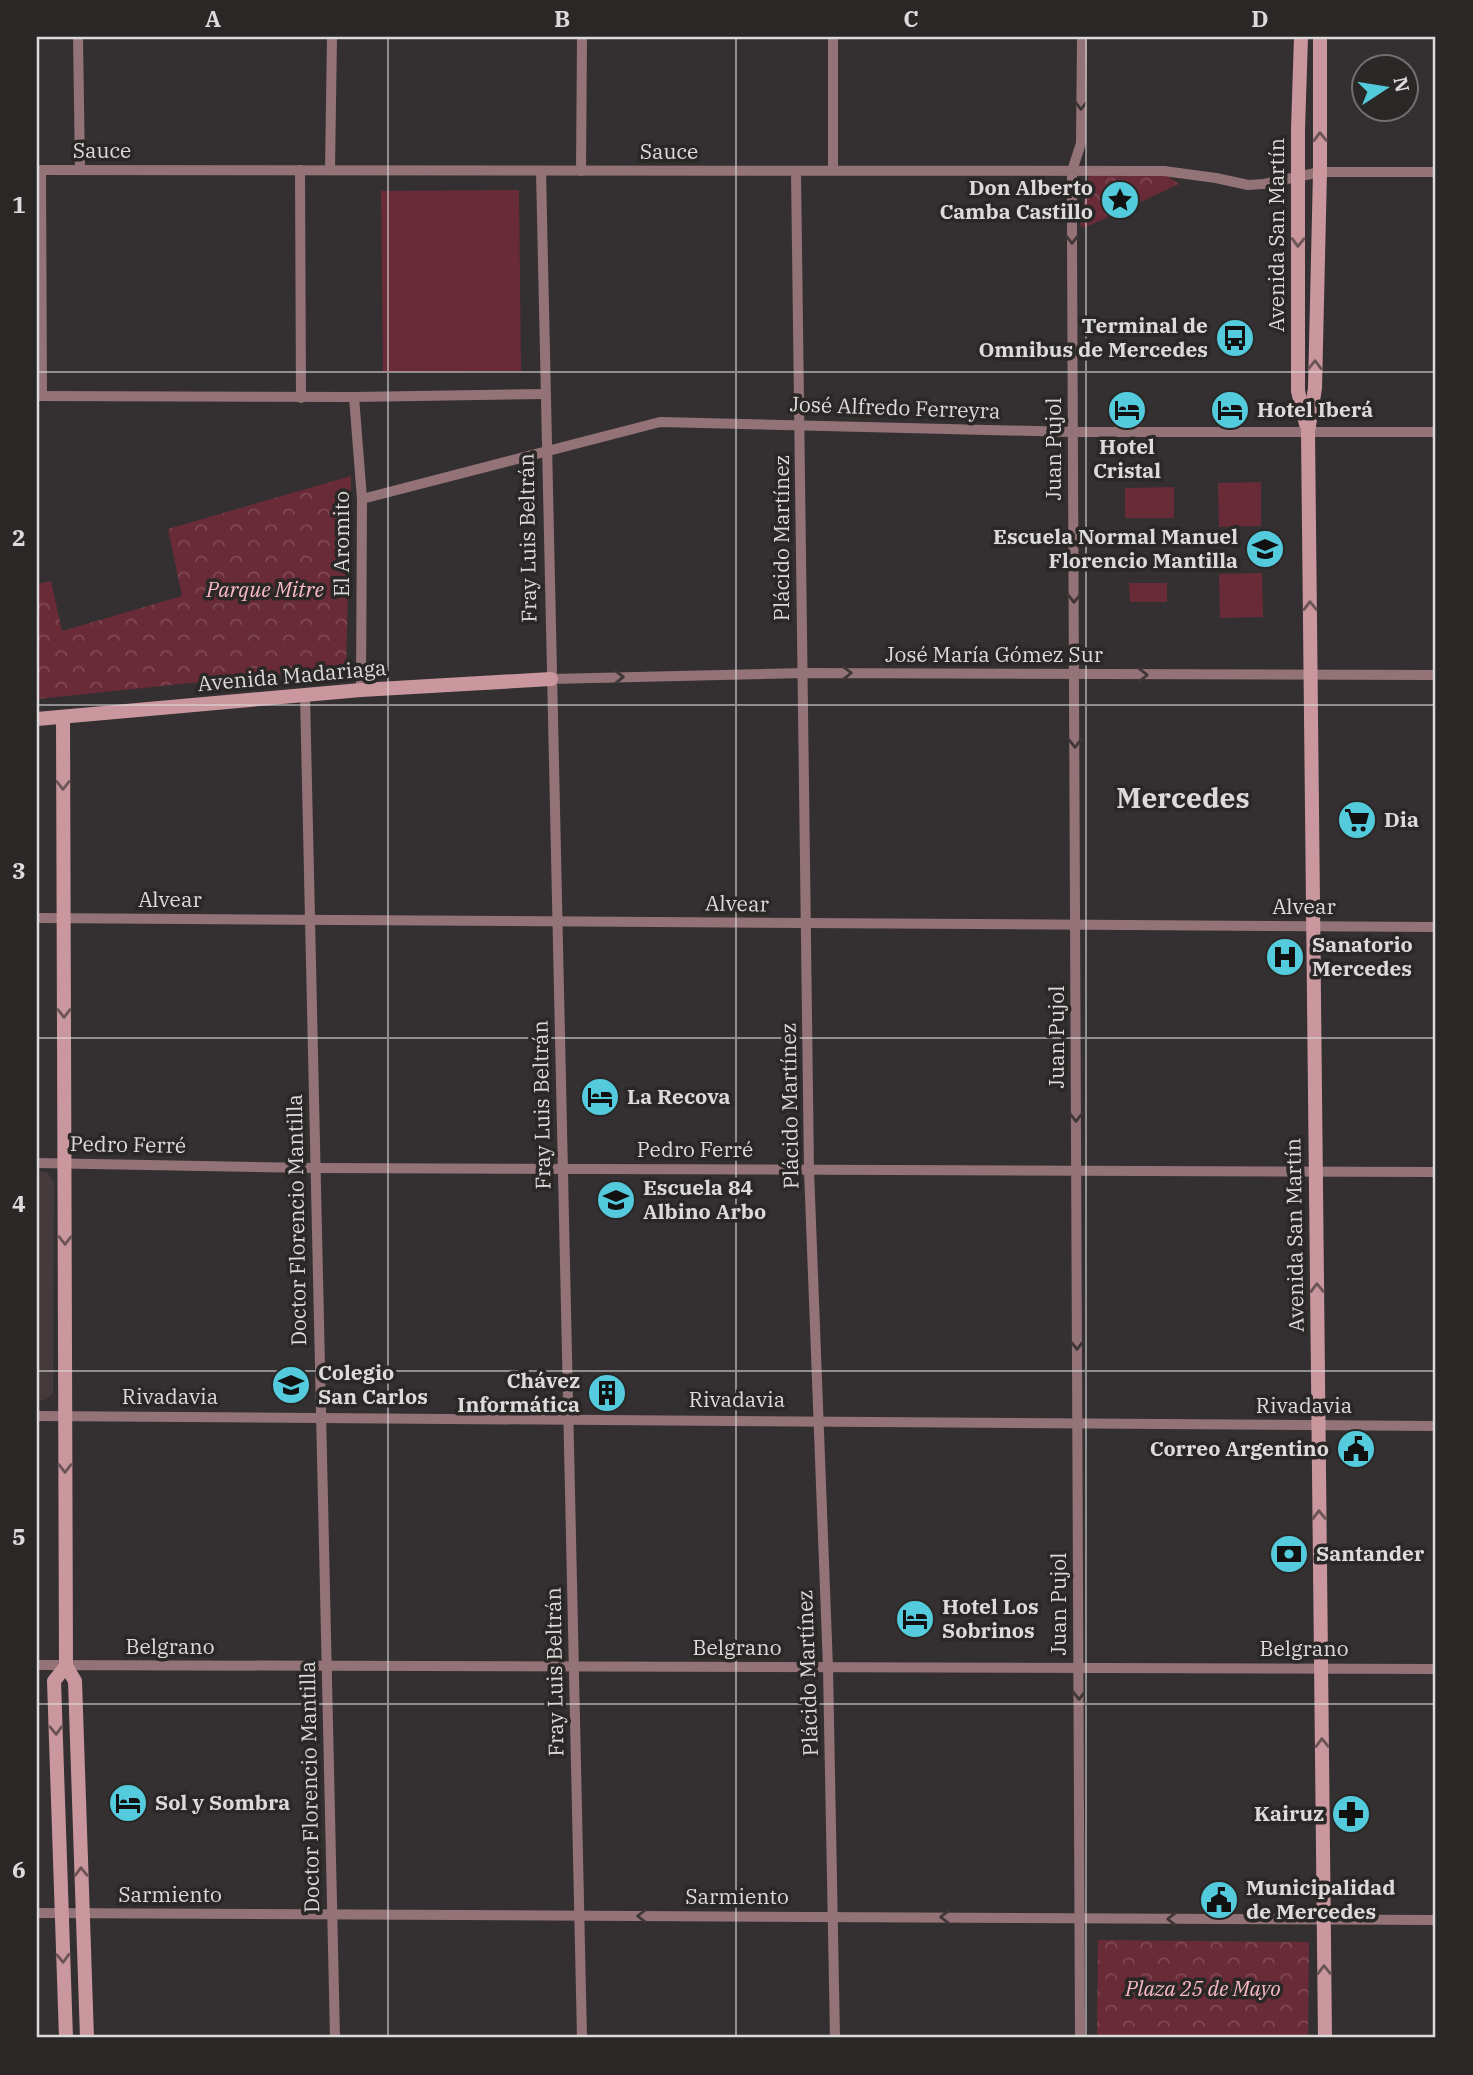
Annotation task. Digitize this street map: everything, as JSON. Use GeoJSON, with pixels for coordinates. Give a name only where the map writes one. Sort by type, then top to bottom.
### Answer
{"type":"FeatureCollection","features":[{"type":"Feature","properties":{"kind":"street"},"geometry":{"type":"LineString","coordinates":[[78,37],[80,170]]}},
{"type":"Feature","properties":{"kind":"street"},"geometry":{"type":"LineString","coordinates":[[330,169],[332,37]]}},
{"type":"Feature","properties":{"kind":"street"},"geometry":{"type":"LineString","coordinates":[[581,171],[582,37]]}},
{"type":"Feature","properties":{"kind":"street"},"geometry":{"type":"LineString","coordinates":[[833,37],[833,170]]}},
{"type":"Feature","properties":{"kind":"street","name":"Juan Pujol"},"geometry":{"type":"LineString","coordinates":[[1080,2038],[1072,171],[1081,143],[1082,37]]}},
{"type":"Feature","properties":{"kind":"street","name":"Avenida San Martín"},"geometry":{"type":"LineString","coordinates":[[1301,37],[1298,391],[1308,432]]}},
{"type":"Feature","properties":{"kind":"street","name":"Avenida San Martín"},"geometry":{"type":"LineString","coordinates":[[1320,37],[1315,388],[1308,432],[1325,2038]]}},
{"type":"Feature","properties":{"kind":"street"},"geometry":{"type":"LineString","coordinates":[[39,170],[39,396],[301,398],[545,394]]}},
{"type":"Feature","properties":{"kind":"street","name":"Sauce"},"geometry":{"type":"LineString","coordinates":[[39,170],[1164,171],[1248,185],[1320,172],[1436,172]]}},
{"type":"Feature","properties":{"kind":"street"},"geometry":{"type":"LineString","coordinates":[[300,170],[301,398]]}},
{"type":"Feature","properties":{"kind":"street","name":"Fray Luis Beltrán"},"geometry":{"type":"LineString","coordinates":[[541,171],[545,453],[582,2038]]}},
{"type":"Feature","properties":{"kind":"street","name":"Plácido Martínez"},"geometry":{"type":"LineString","coordinates":[[796,172],[810,1170],[828,1668],[835,2038]]}},
{"type":"Feature","properties":{"kind":"street","name":"El Aromito"},"geometry":{"type":"LineString","coordinates":[[354,397],[362,499],[361,690]]}},
{"type":"Feature","properties":{"kind":"street","name":"José Alfredo Ferreyra"},"geometry":{"type":"LineString","coordinates":[[362,499],[660,422],[1073,432],[1436,432]]}},
{"type":"Feature","properties":{"kind":"street","name":"José María Gómez Sur"},"geometry":{"type":"LineString","coordinates":[[551,679],[803,673],[1436,675]]}},
{"type":"Feature","properties":{"kind":"street","name":"Avenida Madariaga"},"geometry":{"type":"LineString","coordinates":[[37,719],[361,690],[551,679]]}},
{"type":"Feature","properties":{"kind":"street","name":"Doctor Florencio Mantilla"},"geometry":{"type":"LineString","coordinates":[[305,695],[335,2038]]}},
{"type":"Feature","properties":{"kind":"street"},"geometry":{"type":"LineString","coordinates":[[63,717],[66,1667],[75,1681],[87,2038]]}},
{"type":"Feature","properties":{"kind":"street","name":"Alvear"},"geometry":{"type":"LineString","coordinates":[[37,918],[1436,927]]}},
{"type":"Feature","properties":{"kind":"street","name":"Pedro Ferré"},"geometry":{"type":"LineString","coordinates":[[37,1163],[315,1168],[1436,1172]]}},
{"type":"Feature","properties":{"kind":"street","name":"Rivadavia"},"geometry":{"type":"LineString","coordinates":[[37,1416],[1436,1426]]}},
{"type":"Feature","properties":{"kind":"street","name":"Belgrano"},"geometry":{"type":"LineString","coordinates":[[37,1665],[1436,1669]]}},
{"type":"Feature","properties":{"kind":"street"},"geometry":{"type":"LineString","coordinates":[[66,1667],[54,1681],[66,2038]]}},
{"type":"Feature","properties":{"kind":"street","name":"Sarmiento"},"geometry":{"type":"LineString","coordinates":[[37,1913],[1436,1920]]}},
{"type":"Feature","properties":{"kind":"shaded area"},"geometry":{"type":"Polygon","coordinates":[[[37,1172],[47,1172],[54,1182],[53,1394],[45,1400],[37,1400],[37,1172]]]}},
{"type":"Feature","properties":{"kind":"green space"},"geometry":{"type":"Polygon","coordinates":[[[1163,173],[1179,184],[1084,228],[1080,225],[1089,175],[1163,173]]]}},
{"type":"Feature","properties":{"kind":"green space"},"geometry":{"type":"Polygon","coordinates":[[[519,190],[521,371],[383,372],[381,191],[519,190]]]}},
{"type":"Feature","properties":{"kind":"green space","name":"Parque Mitre"},"geometry":{"type":"Polygon","coordinates":[[[351,476],[346,667],[37,699],[37,584],[51,581],[62,631],[182,596],[168,529],[351,476]]]}},
{"type":"Feature","properties":{"kind":"green space"},"geometry":{"type":"Polygon","coordinates":[[[1261,482],[1261,526],[1219,527],[1218,483],[1261,482]]]}},
{"type":"Feature","properties":{"kind":"green space"},"geometry":{"type":"Polygon","coordinates":[[[1174,487],[1174,518],[1125,518],[1125,488],[1174,487]]]}},
{"type":"Feature","properties":{"kind":"green space"},"geometry":{"type":"Polygon","coordinates":[[[1262,573],[1263,617],[1220,618],[1219,574],[1262,573]]]}},
{"type":"Feature","properties":{"kind":"green space"},"geometry":{"type":"Polygon","coordinates":[[[1129,583],[1167,583],[1167,602],[1130,602],[1129,583]]]}},
{"type":"Feature","properties":{"kind":"green space","name":"Plaza 25 de Mayo"},"geometry":{"type":"Polygon","coordinates":[[[1098,1940],[1309,1942],[1308,2038],[1097,2038],[1098,1940]]]}},
{"type":"Feature","properties":{"kind":"place","name":"Don Alberto Camba Castillo"},"geometry":{"type":"Point","coordinates":[1120,200]}},
{"type":"Feature","properties":{"kind":"place","name":"Terminal de Omnibus de Mercedes"},"geometry":{"type":"Point","coordinates":[1235,338]}},
{"type":"Feature","properties":{"kind":"place","name":"Hotel Cristal"},"geometry":{"type":"Point","coordinates":[1127,410]}},
{"type":"Feature","properties":{"kind":"place","name":"Hotel Iberá"},"geometry":{"type":"Point","coordinates":[1230,410]}},
{"type":"Feature","properties":{"kind":"place","name":"Escuela Normal Manuel Florencio Mantilla"},"geometry":{"type":"Point","coordinates":[1265,549]}},
{"type":"Feature","properties":{"kind":"place","name":"Dia"},"geometry":{"type":"Point","coordinates":[1357,820]}},
{"type":"Feature","properties":{"kind":"place","name":"Sanatorio Mercedes"},"geometry":{"type":"Point","coordinates":[1285,957]}},
{"type":"Feature","properties":{"kind":"place","name":"La Recova"},"geometry":{"type":"Point","coordinates":[600,1097]}},
{"type":"Feature","properties":{"kind":"place","name":"Escuela 84 Albino Arbo"},"geometry":{"type":"Point","coordinates":[616,1200]}},
{"type":"Feature","properties":{"kind":"place","name":"Colegio San Carlos"},"geometry":{"type":"Point","coordinates":[291,1385]}},
{"type":"Feature","properties":{"kind":"place","name":"Chávez Informática"},"geometry":{"type":"Point","coordinates":[607,1393]}},
{"type":"Feature","properties":{"kind":"place","name":"Correo Argentino"},"geometry":{"type":"Point","coordinates":[1356,1449]}},
{"type":"Feature","properties":{"kind":"place","name":"Santander"},"geometry":{"type":"Point","coordinates":[1289,1554]}},
{"type":"Feature","properties":{"kind":"place","name":"Hotel Los Sobrinos"},"geometry":{"type":"Point","coordinates":[915,1619]}},
{"type":"Feature","properties":{"kind":"place","name":"Sol y Sombra"},"geometry":{"type":"Point","coordinates":[128,1803]}},
{"type":"Feature","properties":{"kind":"place","name":"Kairuz"},"geometry":{"type":"Point","coordinates":[1351,1814]}},
{"type":"Feature","properties":{"kind":"place","name":"Municipalidad de Mercedes"},"geometry":{"type":"Point","coordinates":[1219,1900]}},
{"type":"Feature","properties":{"kind":"district","name":"Mercedes"},"geometry":{"type":"Point","coordinates":[1183,798]}}]}
